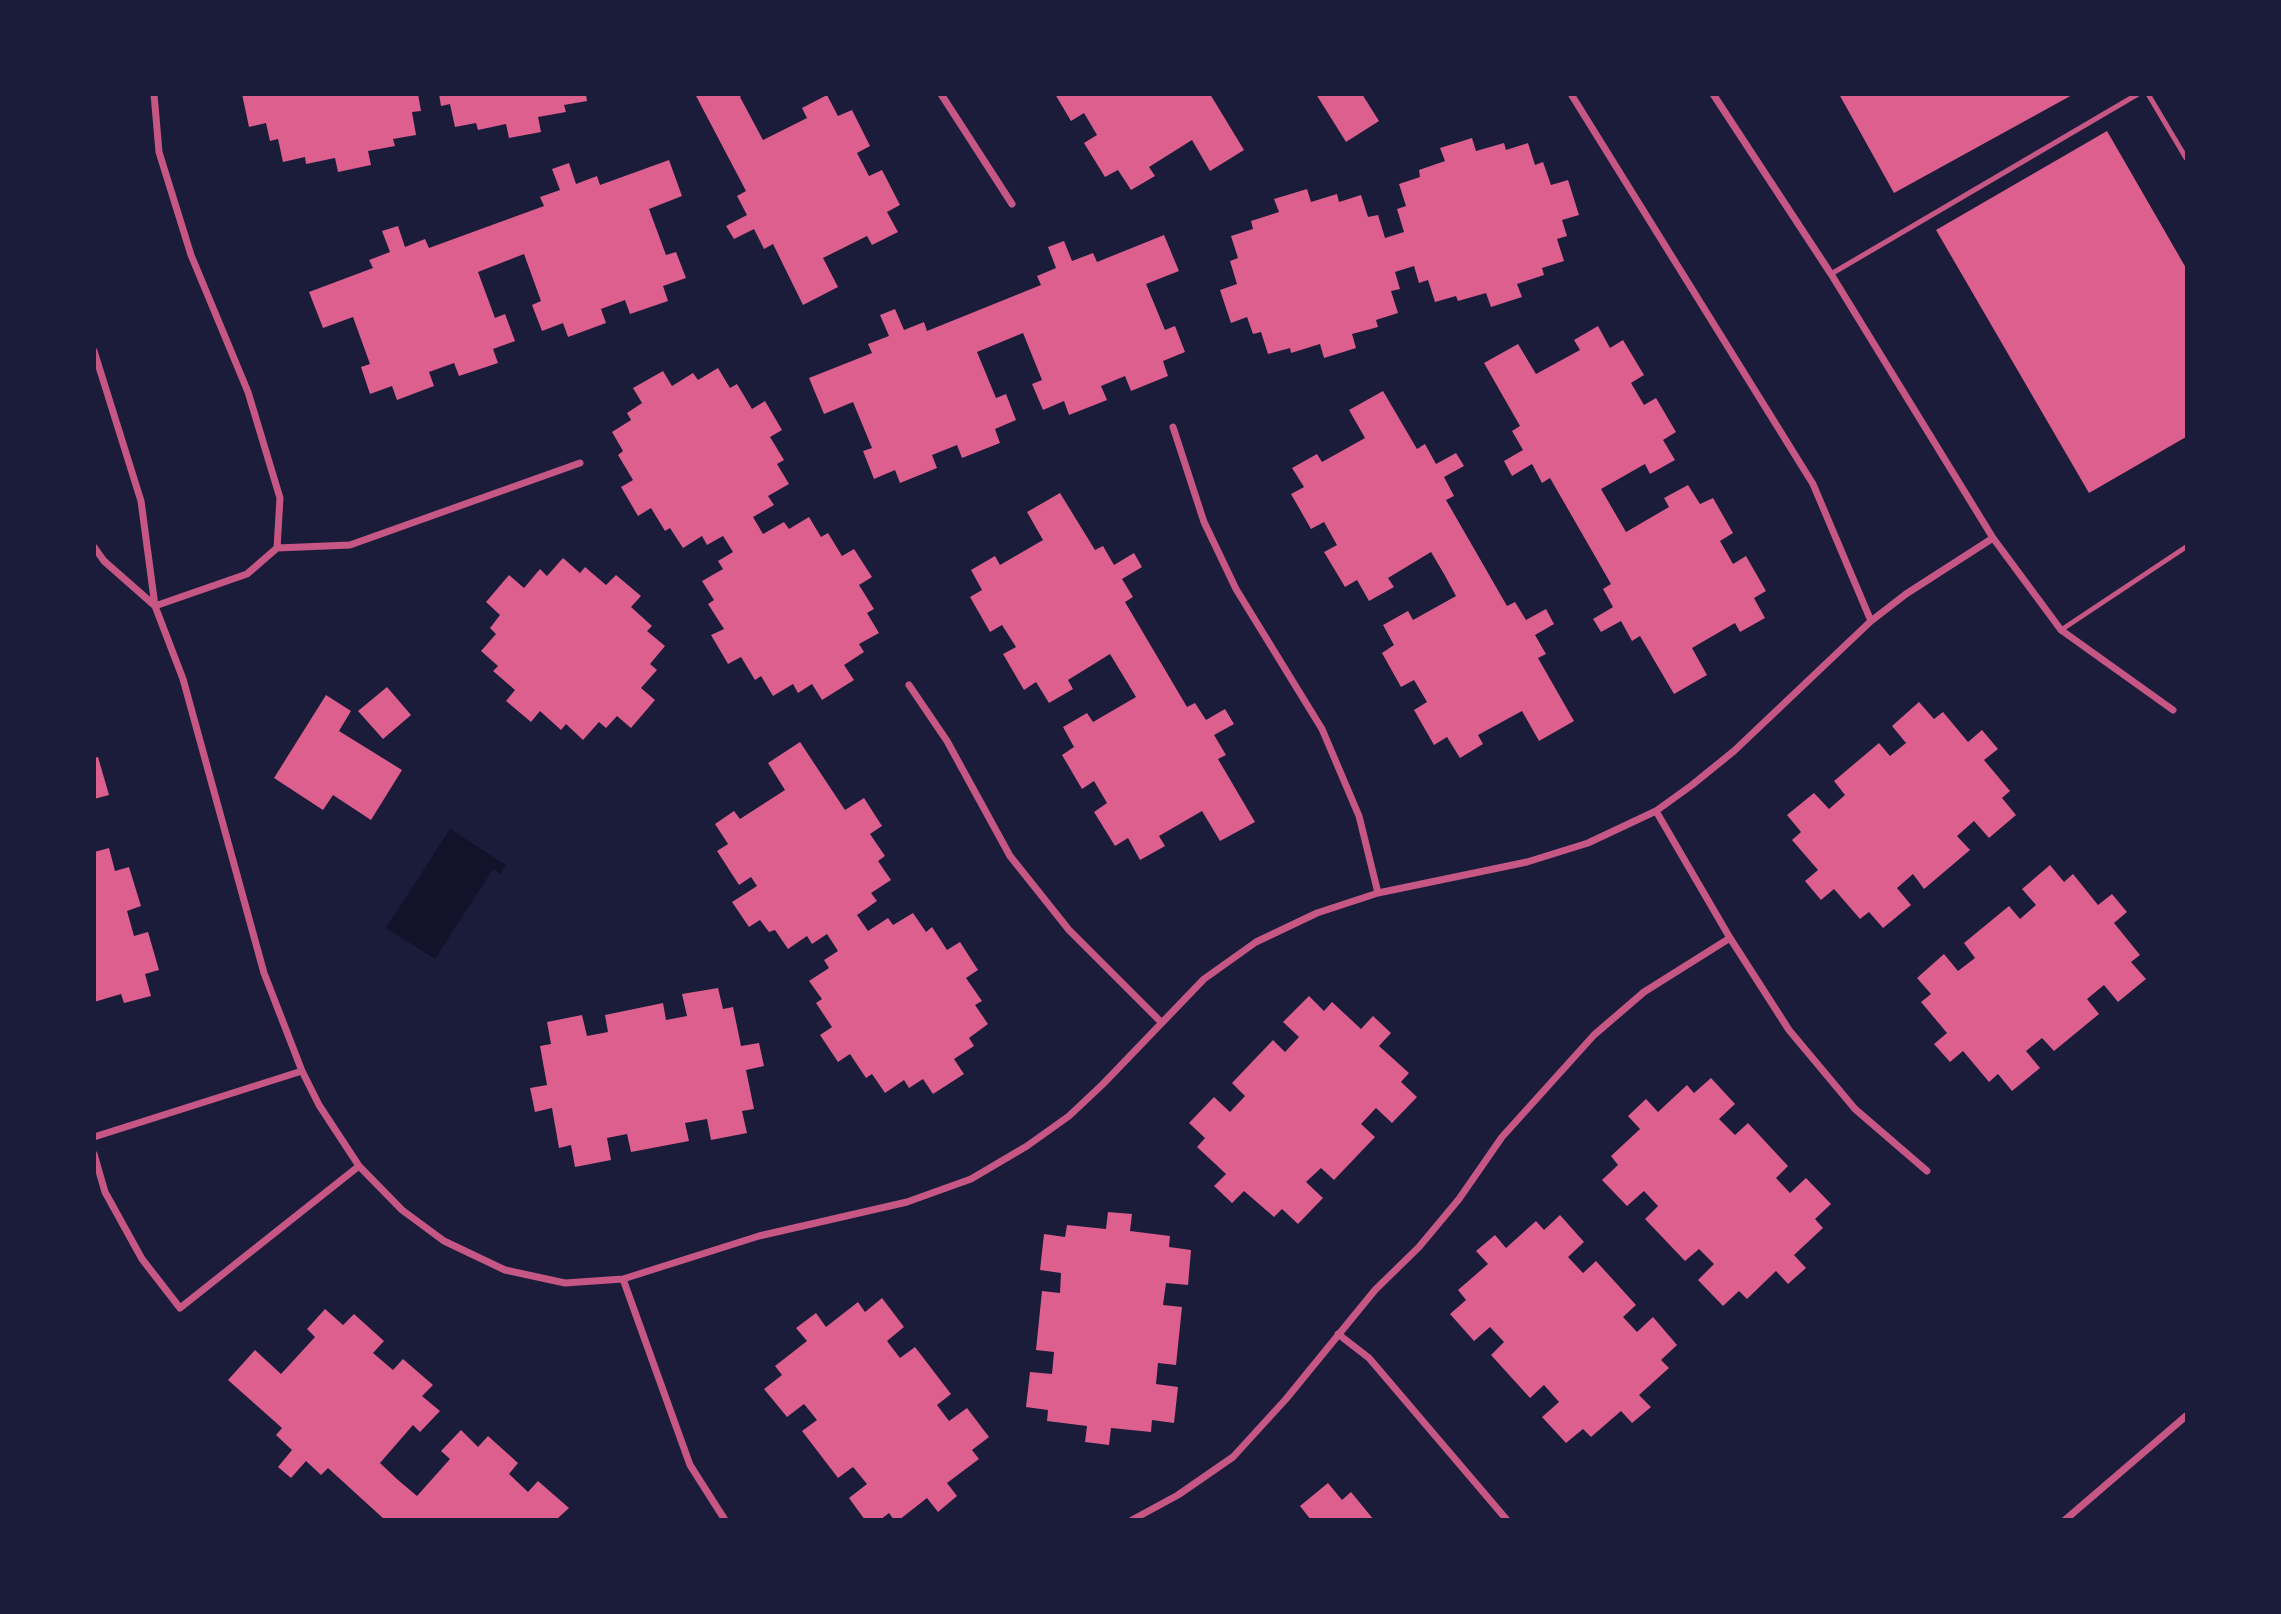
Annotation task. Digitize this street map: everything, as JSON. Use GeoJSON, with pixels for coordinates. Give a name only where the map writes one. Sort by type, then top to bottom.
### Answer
{"type":"FeatureCollection","features":[{"type":"Feature","properties":{"kind":"street"},"geometry":{"type":"LineString","coordinates":[[154,94],[159,152],[191,255],[248,392],[280,498],[277,548]]}},
{"type":"Feature","properties":{"kind":"street"},"geometry":{"type":"LineString","coordinates":[[941,94],[1012,204]]}},
{"type":"Feature","properties":{"kind":"street"},"geometry":{"type":"LineString","coordinates":[[1571,94],[1813,485],[1871,621]]}},
{"type":"Feature","properties":{"kind":"street"},"geometry":{"type":"LineString","coordinates":[[1713,94],[1831,274],[1993,538],[2061,630],[2173,710]]}},
{"type":"Feature","properties":{"kind":"street"},"geometry":{"type":"LineString","coordinates":[[94,351],[141,501],[155,606],[183,678],[264,973],[302,1071],[319,1105],[359,1166],[402,1210],[444,1241],[505,1270],[565,1283],[623,1279],[759,1236],[907,1202],[971,1180],[1027,1146],[1069,1116],[1204,979],[1256,942],[1317,913],[1378,893],[1527,862],[1588,843],[1656,811],[1734,751],[1871,621],[1906,594],[1993,538]]}},
{"type":"Feature","properties":{"kind":"street"},"geometry":{"type":"LineString","coordinates":[[1173,427],[1204,522],[1236,589],[1322,729],[1359,816],[1378,893]]}},
{"type":"Feature","properties":{"kind":"street"},"geometry":{"type":"LineString","coordinates":[[155,606],[247,574],[277,548],[350,545],[580,463]]}},
{"type":"Feature","properties":{"kind":"street"},"geometry":{"type":"LineString","coordinates":[[94,547],[104,561],[155,606]]}},
{"type":"Feature","properties":{"kind":"street"},"geometry":{"type":"LineString","coordinates":[[909,685],[947,741],[1010,856],[1069,930],[1161,1022]]}},
{"type":"Feature","properties":{"kind":"street"},"geometry":{"type":"LineString","coordinates":[[1656,811],[1730,938],[1789,1030],[1855,1109],[1927,1171]]}},
{"type":"Feature","properties":{"kind":"street"},"geometry":{"type":"LineString","coordinates":[[1132,1520],[1178,1495],[1233,1457],[1286,1399],[1375,1290],[1419,1247],[1459,1199],[1502,1137],[1546,1085],[1594,1035],[1644,992],[1730,938]]}},
{"type":"Feature","properties":{"kind":"street"},"geometry":{"type":"LineString","coordinates":[[94,1137],[302,1071]]}},
{"type":"Feature","properties":{"kind":"street"},"geometry":{"type":"LineString","coordinates":[[94,1154],[106,1192],[142,1259],[180,1308],[359,1166]]}},
{"type":"Feature","properties":{"kind":"street"},"geometry":{"type":"LineString","coordinates":[[623,1279],[690,1465],[725,1520]]}},
{"type":"Feature","properties":{"kind":"street"},"geometry":{"type":"LineString","coordinates":[[1338,1334],[1369,1357],[1507,1520]]}},
{"type":"Feature","properties":{"kind":"street"},"geometry":{"type":"LineString","coordinates":[[2065,1520],[2186,1416]]}},
{"type":"Feature","properties":{"kind":"lane"},"geometry":{"type":"LineString","coordinates":[[1831,274],[2138,94]]}},
{"type":"Feature","properties":{"kind":"lane"},"geometry":{"type":"LineString","coordinates":[[2148,94],[2186,158]]}},
{"type":"Feature","properties":{"kind":"lane"},"geometry":{"type":"LineString","coordinates":[[2061,630],[2186,547]]}},
{"type":"Feature","properties":{"kind":"shaded area"},"geometry":{"type":"Polygon","coordinates":[[[450,829],[506,865],[500,874],[493,869],[435,959],[386,928],[450,829]]]}},
{"type":"Feature","properties":{"kind":"building"},"geometry":{"type":"Polygon","coordinates":[[[242,94],[418,94],[421,111],[412,112],[416,135],[393,139],[395,146],[368,151],[371,165],[338,172],[335,158],[306,164],[305,157],[283,162],[278,139],[270,141],[266,123],[249,127],[242,94]]]}},
{"type":"Feature","properties":{"kind":"building"},"geometry":{"type":"Polygon","coordinates":[[[439,94],[586,94],[587,101],[564,105],[566,112],[538,117],[541,132],[509,138],[506,124],[478,130],[476,123],[455,127],[450,104],[441,106],[439,94]]]}},
{"type":"Feature","properties":{"kind":"building"},"geometry":{"type":"Polygon","coordinates":[[[695,94],[744,94],[740,97],[763,140],[807,118],[802,108],[827,95],[838,116],[852,110],[870,146],[857,153],[869,176],[882,170],[900,205],[887,212],[898,232],[872,245],[867,236],[823,258],[838,287],[803,305],[773,244],[764,249],[754,229],[734,239],[726,226],[747,215],[737,196],[746,191],[695,94]]]}},
{"type":"Feature","properties":{"kind":"building"},"geometry":{"type":"Polygon","coordinates":[[[1055,94],[1210,94],[1244,150],[1210,171],[1192,140],[1149,167],[1155,176],[1131,190],[1118,170],[1105,177],[1084,143],[1097,135],[1084,113],[1071,121],[1055,94]]]}},
{"type":"Feature","properties":{"kind":"building"},"geometry":{"type":"Polygon","coordinates":[[[1316,94],[1362,94],[1379,121],[1346,142],[1316,94]]]}},
{"type":"Feature","properties":{"kind":"building"},"geometry":{"type":"Polygon","coordinates":[[[1839,94],[2074,94],[1894,193],[1839,94]]]}},
{"type":"Feature","properties":{"kind":"building"},"geometry":{"type":"Polygon","coordinates":[[[2107,131],[2186,268],[2186,437],[2089,493],[1936,230],[2107,131]]]}},
{"type":"Feature","properties":{"kind":"building"},"geometry":{"type":"Polygon","coordinates":[[[1472,138],[1476,151],[1504,143],[1506,150],[1528,143],[1535,165],[1543,162],[1551,185],[1568,180],[1579,215],[1562,220],[1567,236],[1557,239],[1564,261],[1542,268],[1544,275],[1517,284],[1522,297],[1491,307],[1486,293],[1458,301],[1456,296],[1435,302],[1428,280],[1419,283],[1414,266],[1395,272],[1400,289],[1391,291],[1398,313],[1376,320],[1378,327],[1352,334],[1356,348],[1324,358],[1320,344],[1291,353],[1290,348],[1268,354],[1261,332],[1253,334],[1247,317],[1231,323],[1220,290],[1237,284],[1230,261],[1238,258],[1231,236],[1253,229],[1251,221],[1279,212],[1274,199],[1307,189],[1311,202],[1337,194],[1339,202],[1361,195],[1368,217],[1378,215],[1385,238],[1404,232],[1397,209],[1406,206],[1399,184],[1420,177],[1419,170],[1445,161],[1440,148],[1472,138]]]}},
{"type":"Feature","properties":{"kind":"building"},"geometry":{"type":"Polygon","coordinates":[[[669,160],[682,196],[649,209],[666,255],[676,252],[686,278],[663,286],[668,301],[630,314],[625,300],[601,309],[606,323],[568,337],[563,323],[542,331],[532,305],[541,301],[524,254],[478,272],[495,318],[505,314],[515,341],[493,349],[498,363],[459,376],[454,363],[429,372],[434,386],[397,400],[392,386],[370,394],[361,367],[370,364],[353,317],[323,328],[309,292],[373,268],[369,260],[390,252],[382,231],[398,226],[405,247],[425,239],[429,248],[544,206],[540,197],[560,190],[552,169],[569,163],[576,184],[597,176],[600,185],[669,160]]]}},
{"type":"Feature","properties":{"kind":"building"},"geometry":{"type":"Polygon","coordinates":[[[1164,235],[1179,271],[1146,284],[1165,330],[1175,326],[1185,352],[1163,361],[1168,376],[1131,391],[1125,376],[1101,386],[1107,400],[1069,415],[1064,401],[1043,410],[1032,384],[1042,380],[1023,333],[977,352],[996,398],[1006,394],[1016,420],[995,429],[1000,443],[962,458],[957,445],[932,455],[937,468],[900,483],[895,470],[874,479],[863,451],[872,448],[853,402],[824,414],[809,378],[872,353],[868,344],[889,336],[880,315],[895,309],[904,330],[924,322],[927,331],[1041,285],[1037,276],[1056,268],[1048,247],[1064,241],[1072,261],[1093,253],[1097,262],[1164,235]]]}},
{"type":"Feature","properties":{"kind":"building"},"geometry":{"type":"Polygon","coordinates":[[[1598,326],[1610,348],[1623,340],[1644,375],[1631,383],[1644,405],[1656,398],[1676,432],[1663,440],[1675,460],[1650,474],[1645,464],[1601,489],[1626,532],[1669,507],[1664,498],[1688,485],[1700,504],[1713,498],[1733,533],[1720,541],[1733,564],[1746,556],[1766,591],[1754,598],[1765,618],[1740,632],[1735,623],[1692,648],[1707,675],[1674,694],[1640,636],[1632,641],[1621,621],[1601,632],[1593,619],[1613,607],[1603,589],[1611,584],[1550,478],[1542,483],[1532,464],[1512,476],[1504,461],[1523,450],[1512,431],[1520,426],[1484,363],[1518,344],[1536,374],[1580,350],[1574,340],[1598,326]]]}},
{"type":"Feature","properties":{"kind":"building"},"geometry":{"type":"Polygon","coordinates":[[[718,368],[730,388],[737,384],[752,409],[765,401],[782,430],[770,437],[784,460],[777,464],[789,484],[768,496],[774,505],[753,517],[763,534],[784,522],[789,529],[809,517],[821,537],[828,533],[842,556],[854,549],[872,577],[859,585],[874,609],[867,613],[879,633],[859,644],[864,652],[844,665],[854,680],[822,700],[812,684],[798,693],[793,684],[773,696],[761,676],[755,680],[741,657],[728,664],[711,635],[724,629],[708,604],[714,600],[702,581],[723,569],[718,561],[733,552],[723,536],[707,545],[702,536],[683,548],[670,528],[665,531],[651,508],[638,516],[621,487],[633,480],[618,455],[623,451],[612,432],[631,420],[627,413],[642,403],[633,388],[663,371],[672,386],[693,373],[698,380],[718,368]]]}},
{"type":"Feature","properties":{"kind":"building"},"geometry":{"type":"Polygon","coordinates":[[[1383,391],[1417,449],[1425,444],[1436,464],[1456,453],[1464,466],[1444,477],[1454,496],[1446,500],[1507,606],[1515,602],[1526,620],[1546,609],[1554,624],[1535,635],[1546,654],[1538,658],[1574,721],[1539,741],[1522,711],[1478,735],[1483,744],[1460,758],[1447,737],[1434,745],[1414,710],[1427,702],[1414,680],[1401,687],[1382,653],[1394,645],[1383,625],[1408,611],[1413,620],[1456,596],[1444,574],[1431,552],[1388,578],[1394,587],[1369,601],[1357,580],[1345,587],[1324,552],[1337,545],[1324,522],[1311,529],[1291,494],[1304,487],[1292,468],[1317,454],[1322,462],[1365,438],[1349,410],[1383,391]]]}},
{"type":"Feature","properties":{"kind":"building"},"geometry":{"type":"Polygon","coordinates":[[[1060,493],[1095,550],[1103,546],[1114,565],[1134,553],[1142,567],[1122,579],[1133,597],[1125,602],[1187,707],[1195,703],[1206,720],[1225,709],[1234,724],[1214,735],[1226,755],[1218,759],[1255,822],[1220,841],[1202,811],[1159,836],[1165,846],[1140,860],[1128,838],[1115,846],[1094,812],[1107,803],[1094,781],[1082,789],[1062,755],[1074,747],[1063,727],[1087,713],[1093,722],[1136,697],[1110,654],[1068,680],[1073,689],[1049,703],[1036,682],[1024,690],[1003,654],[1016,647],[1002,625],[990,632],[970,597],[982,590],[971,570],[995,556],[1000,565],[1043,540],[1027,512],[1060,493]]]}},
{"type":"Feature","properties":{"kind":"building"},"geometry":{"type":"Polygon","coordinates":[[[563,558],[580,573],[585,567],[606,585],[616,575],[641,596],[631,607],[652,626],[647,631],[665,646],[650,664],[657,670],[641,688],[655,700],[631,728],[617,716],[606,728],[599,722],[583,740],[566,724],[561,730],[540,711],[531,722],[506,701],[515,690],[493,671],[498,666],[481,651],[496,634],[490,628],[500,615],[486,602],[509,575],[524,588],[540,569],[547,576],[563,558]]]}},
{"type":"Feature","properties":{"kind":"building"},"geometry":{"type":"Polygon","coordinates":[[[387,687],[411,715],[383,739],[358,711],[387,687]]]}},
{"type":"Feature","properties":{"kind":"building"},"geometry":{"type":"Polygon","coordinates":[[[326,695],[351,711],[339,731],[402,770],[371,820],[333,795],[323,810],[274,778],[326,695]]]}},
{"type":"Feature","properties":{"kind":"building"},"geometry":{"type":"Polygon","coordinates":[[[1919,702],[1934,719],[1943,712],[1968,742],[1982,730],[1998,749],[1984,760],[2010,791],[2002,798],[2016,815],[1989,838],[1974,821],[1957,836],[1970,850],[1924,889],[1913,874],[1897,888],[1911,905],[1883,928],[1869,912],[1860,919],[1834,889],[1821,900],[1805,881],[1818,870],[1792,840],[1801,832],[1787,815],[1814,793],[1829,809],[1845,795],[1834,781],[1879,743],[1890,756],[1906,743],[1892,726],[1919,702]]]}},
{"type":"Feature","properties":{"kind":"building"},"geometry":{"type":"Polygon","coordinates":[[[800,742],[845,810],[864,798],[882,826],[870,834],[885,856],[878,861],[891,880],[871,893],[877,901],[857,915],[868,931],[888,918],[893,925],[913,913],[926,932],[932,927],[947,950],[960,942],[978,970],[966,978],[982,1001],[975,1005],[988,1024],[969,1038],[974,1046],[954,1059],[964,1074],[933,1094],[923,1079],[909,1088],[904,1080],[885,1093],[872,1074],[866,1078],[850,1054],[838,1062],[820,1035],[832,1027],[816,1003],[822,999],[809,981],[829,968],[824,960],[838,951],[827,934],[812,944],[807,936],[788,949],[775,930],[769,932],[760,920],[749,927],[732,902],[757,886],[751,877],[739,885],[717,851],[728,844],[715,824],[734,811],[740,819],[785,790],[768,763],[800,742]]]}},
{"type":"Feature","properties":{"kind":"building"},"geometry":{"type":"Polygon","coordinates":[[[98,757],[109,795],[94,799],[94,758],[98,757]]]}},
{"type":"Feature","properties":{"kind":"building"},"geometry":{"type":"Polygon","coordinates":[[[109,848],[115,871],[129,867],[141,906],[127,911],[134,936],[148,932],[159,970],[145,974],[151,996],[124,1003],[121,994],[94,1002],[94,852],[109,848]]]}},
{"type":"Feature","properties":{"kind":"building"},"geometry":{"type":"Polygon","coordinates":[[[2050,865],[2064,882],[2073,874],[2098,905],[2112,894],[2127,912],[2114,923],[2140,955],[2131,962],[2146,979],[2118,1002],[2104,985],[2087,999],[2099,1014],[2054,1051],[2042,1038],[2026,1051],[2040,1068],[2012,1091],[1998,1074],[1989,1082],[1963,1051],[1950,1062],[1934,1044],[1947,1033],[1921,1002],[1931,994],[1917,978],[1944,954],[1958,971],[1975,958],[1964,943],[2009,906],[2020,919],[2036,905],[2022,889],[2050,865]]]}},
{"type":"Feature","properties":{"kind":"building"},"geometry":{"type":"Polygon","coordinates":[[[718,988],[723,1009],[733,1007],[741,1046],[759,1043],[764,1066],[746,1070],[754,1109],[742,1111],[747,1133],[711,1140],[707,1119],[685,1123],[689,1141],[631,1152],[627,1134],[607,1138],[611,1160],[575,1167],[571,1145],[559,1148],[552,1108],[535,1112],[530,1088],[547,1085],[540,1046],[551,1044],[547,1022],[582,1015],[587,1036],[608,1032],[605,1015],[663,1003],[666,1020],[687,1016],[682,994],[718,988]]]}},
{"type":"Feature","properties":{"kind":"building"},"geometry":{"type":"Polygon","coordinates":[[[1309,996],[1324,1011],[1332,1002],[1361,1029],[1373,1016],[1391,1033],[1379,1046],[1409,1073],[1401,1082],[1417,1097],[1392,1123],[1376,1108],[1361,1124],[1375,1137],[1334,1180],[1321,1168],[1306,1182],[1323,1198],[1298,1224],[1282,1209],[1274,1217],[1244,1191],[1232,1203],[1214,1186],[1226,1174],[1197,1147],[1205,1138],[1189,1123],[1214,1097],[1230,1112],[1245,1096],[1232,1083],[1273,1040],[1285,1052],[1299,1037],[1283,1022],[1309,996]]]}},
{"type":"Feature","properties":{"kind":"building"},"geometry":{"type":"Polygon","coordinates":[[[1711,1078],[1735,1104],[1719,1119],[1735,1135],[1748,1123],[1788,1166],[1776,1178],[1790,1193],[1806,1178],[1831,1204],[1815,1219],[1823,1228],[1794,1255],[1806,1268],[1788,1284],[1776,1271],[1747,1299],[1739,1291],[1723,1306],[1698,1280],[1714,1264],[1699,1249],[1685,1261],[1645,1219],[1658,1206],[1644,1191],[1627,1206],[1602,1180],[1618,1165],[1611,1156],[1640,1129],[1628,1116],[1646,1099],[1658,1112],[1687,1085],[1694,1093],[1711,1078]]]}},
{"type":"Feature","properties":{"kind":"building"},"geometry":{"type":"Polygon","coordinates":[[[1108,1212],[1132,1214],[1130,1231],[1170,1236],[1169,1247],[1191,1250],[1188,1285],[1166,1283],[1163,1305],[1182,1307],[1176,1365],[1158,1363],[1156,1384],[1178,1387],[1174,1423],[1152,1420],[1151,1432],[1111,1428],[1109,1445],[1085,1442],[1087,1426],[1047,1421],[1048,1410],[1026,1407],[1030,1372],[1052,1374],[1054,1352],[1036,1350],[1042,1291],[1060,1293],[1061,1273],[1040,1270],[1044,1234],[1065,1237],[1067,1225],[1106,1229],[1108,1212]]]}},
{"type":"Feature","properties":{"kind":"building"},"geometry":{"type":"Polygon","coordinates":[[[1560,1215],[1584,1242],[1568,1257],[1583,1273],[1596,1261],[1636,1305],[1623,1317],[1637,1332],[1653,1317],[1677,1345],[1661,1360],[1669,1368],[1639,1395],[1651,1407],[1632,1423],[1621,1411],[1591,1437],[1583,1429],[1566,1443],[1542,1417],[1559,1402],[1544,1385],[1530,1398],[1491,1355],[1504,1342],[1490,1327],[1474,1341],[1450,1314],[1466,1300],[1458,1290],[1488,1264],[1476,1251],[1495,1235],[1506,1248],[1536,1221],[1544,1230],[1560,1215]]]}},
{"type":"Feature","properties":{"kind":"building"},"geometry":{"type":"Polygon","coordinates":[[[882,1298],[904,1327],[887,1341],[900,1358],[915,1347],[951,1394],[937,1405],[949,1421],[967,1408],[989,1437],[972,1450],[979,1459],[947,1483],[957,1496],[938,1512],[927,1498],[899,1520],[894,1520],[889,1513],[880,1520],[865,1520],[849,1498],[867,1484],[853,1467],[838,1478],[802,1431],[817,1420],[804,1404],[787,1417],[764,1389],[782,1375],[775,1366],[807,1341],[796,1328],[816,1313],[826,1327],[858,1302],[865,1312],[882,1298]]]}},
{"type":"Feature","properties":{"kind":"building"},"geometry":{"type":"Polygon","coordinates":[[[325,1309],[343,1325],[354,1314],[384,1341],[373,1353],[393,1370],[403,1359],[433,1385],[422,1396],[440,1411],[420,1432],[413,1425],[380,1463],[398,1480],[417,1496],[450,1459],[441,1451],[461,1430],[478,1447],[488,1436],[518,1463],[509,1474],[528,1492],[538,1481],[569,1508],[558,1518],[560,1520],[385,1520],[328,1468],[321,1475],[306,1461],[291,1478],[278,1467],[292,1450],[276,1435],[282,1428],[228,1380],[255,1350],[281,1374],[315,1337],[307,1329],[325,1309]]]}},
{"type":"Feature","properties":{"kind":"building"},"geometry":{"type":"Polygon","coordinates":[[[1328,1483],[1342,1500],[1351,1492],[1374,1520],[1311,1520],[1300,1506],[1328,1483]]]}}]}
